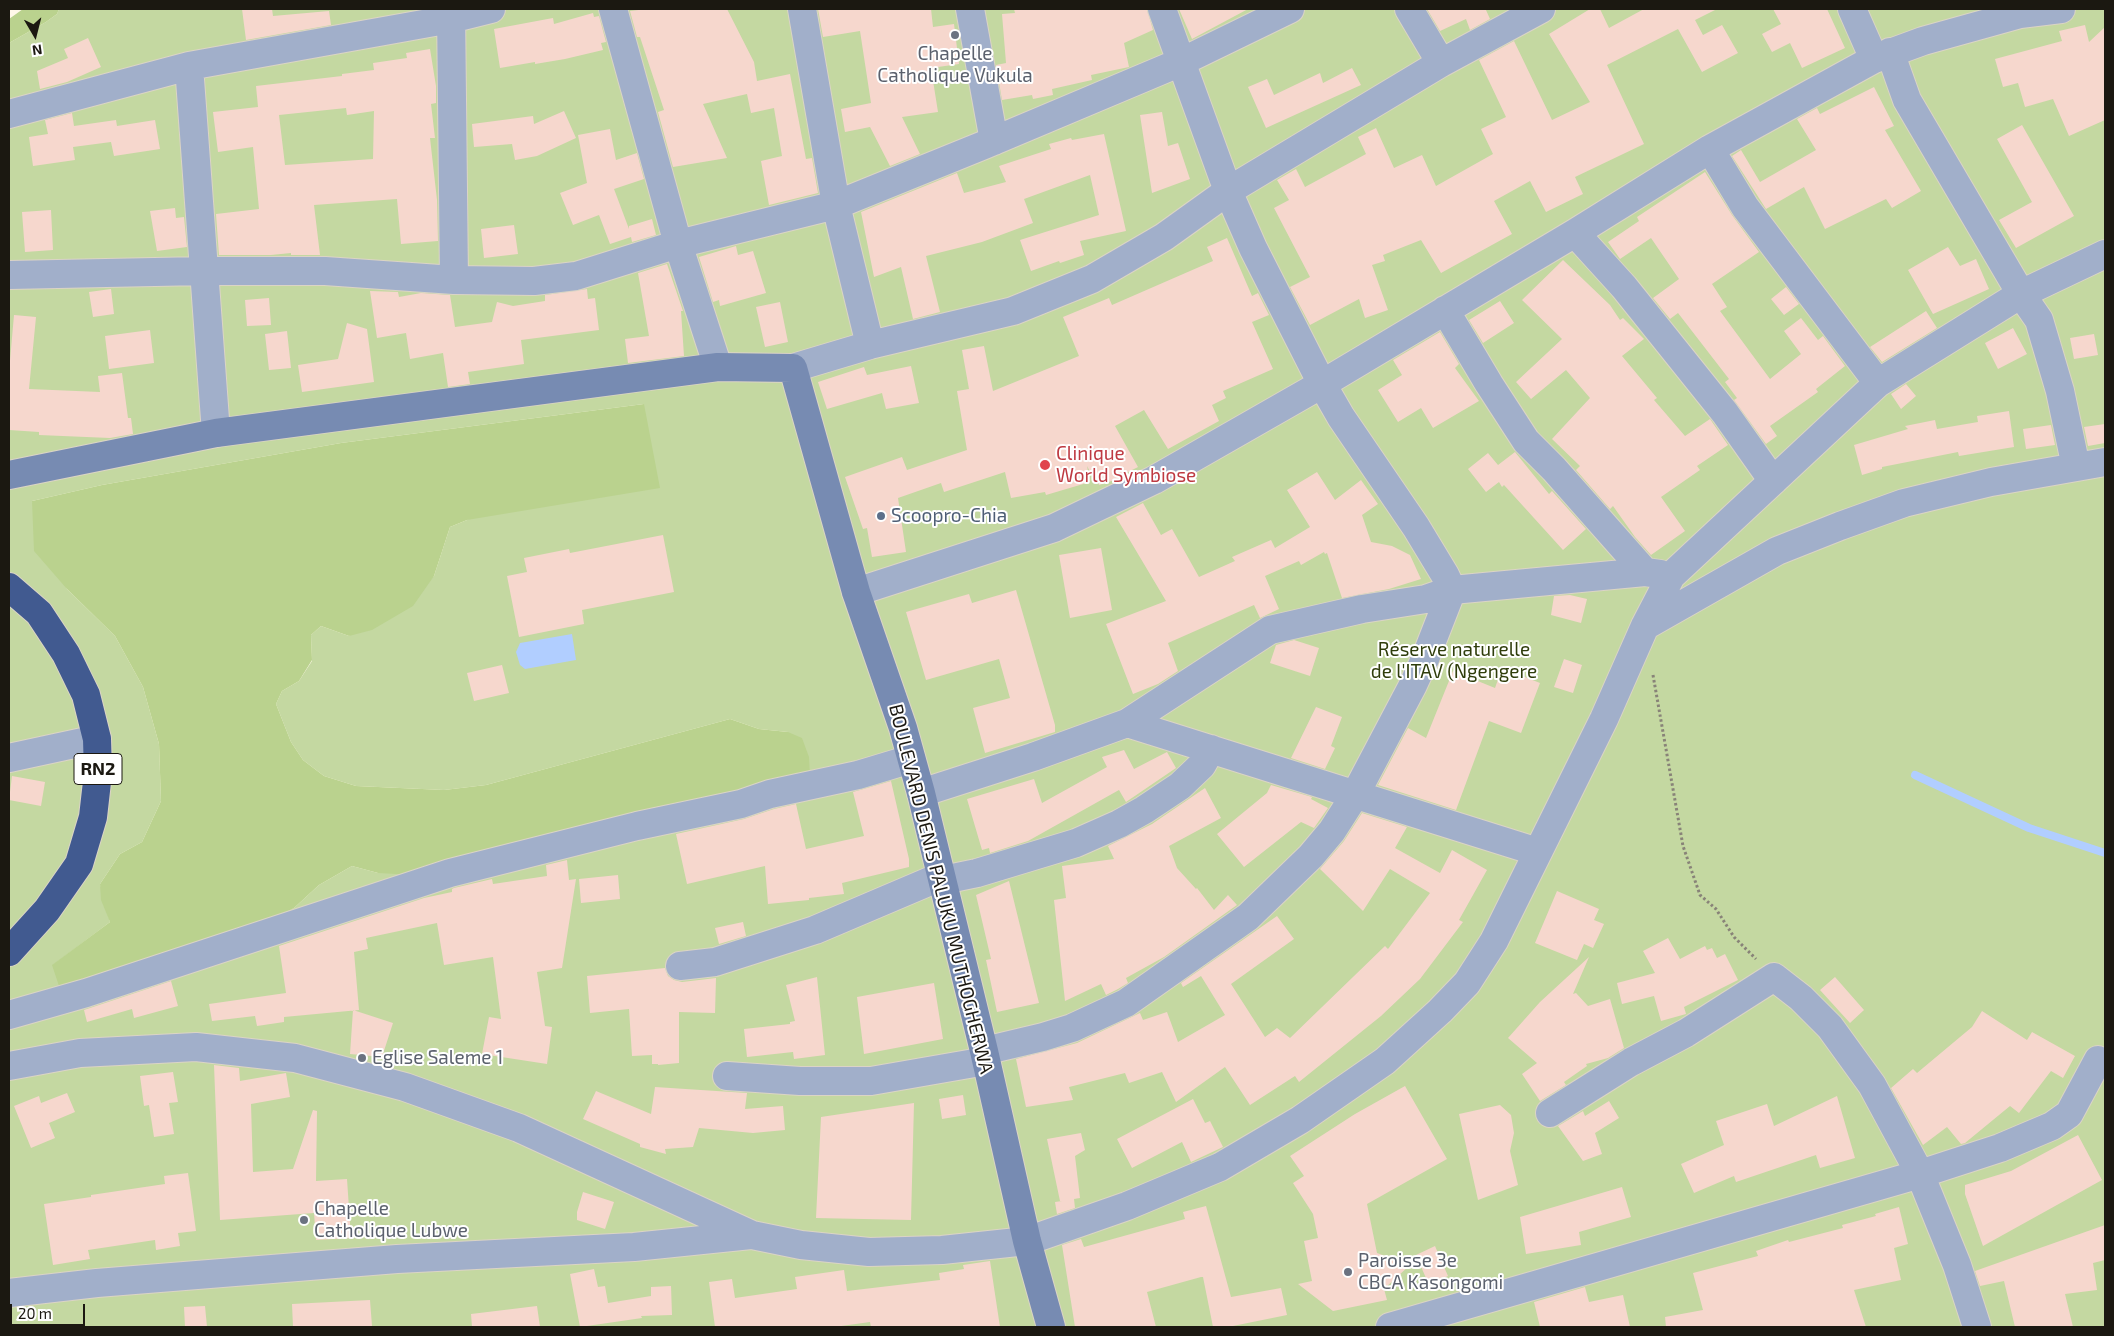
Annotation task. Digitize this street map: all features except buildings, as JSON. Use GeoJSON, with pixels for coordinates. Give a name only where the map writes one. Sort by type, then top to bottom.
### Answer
{"type":"FeatureCollection","features":[{"type":"Feature","properties":{"kind":"highway","name":"RN2"},"geometry":{"type":"LineString","coordinates":[[9,587],[39,613],[66,654],[86,695],[96,739],[98,773],[93,817],[79,864],[47,910],[9,952]]}},
{"type":"Feature","properties":{"kind":"street"},"geometry":{"type":"LineString","coordinates":[[9,114],[189,66],[451,14],[491,9]]}},
{"type":"Feature","properties":{"kind":"street"},"geometry":{"type":"LineString","coordinates":[[613,9],[678,244],[718,367]]}},
{"type":"Feature","properties":{"kind":"street"},"geometry":{"type":"LineString","coordinates":[[802,9],[836,205],[870,345]]}},
{"type":"Feature","properties":{"kind":"street"},"geometry":{"type":"LineString","coordinates":[[970,9],[994,141]]}},
{"type":"Feature","properties":{"kind":"street"},"geometry":{"type":"LineString","coordinates":[[727,1076],[800,1081],[871,1080],[985,1056],[1072,1028],[1126,1003],[1248,917],[1311,856],[1332,831],[1355,795],[1426,659],[1452,590],[1446,575],[1341,417],[1322,384],[1253,248],[1228,191],[1162,9]]}},
{"type":"Feature","properties":{"kind":"street"},"geometry":{"type":"LineString","coordinates":[[9,275],[203,271],[325,271],[454,280],[534,281],[576,276],[678,244],[836,205],[1181,62],[1290,9]]}},
{"type":"Feature","properties":{"kind":"street"},"geometry":{"type":"LineString","coordinates":[[1409,9],[1441,63]]}},
{"type":"Feature","properties":{"kind":"street"},"geometry":{"type":"LineString","coordinates":[[9,475],[216,433],[718,367],[793,368],[870,345],[1013,311],[1092,279],[1164,237],[1228,191],[1441,63],[1541,9]]}},
{"type":"Feature","properties":{"kind":"street"},"geometry":{"type":"LineString","coordinates":[[1852,9],[1882,55],[2021,294],[2039,320],[2060,391],[2076,467]]}},
{"type":"Feature","properties":{"kind":"street"},"geometry":{"type":"LineString","coordinates":[[856,592],[1054,528],[1154,480],[1322,384],[1575,233],[1710,149],[1882,55],[2020,14],[2061,9]]}},
{"type":"Feature","properties":{"kind":"street"},"geometry":{"type":"LineString","coordinates":[[451,14],[454,280]]}},
{"type":"Feature","properties":{"kind":"street"},"geometry":{"type":"LineString","coordinates":[[189,66],[216,433]]}},
{"type":"Feature","properties":{"kind":"street"},"geometry":{"type":"LineString","coordinates":[[1710,149],[1745,207],[1878,383]]}},
{"type":"Feature","properties":{"kind":"street"},"geometry":{"type":"LineString","coordinates":[[1575,233],[1624,287],[1725,413],[1773,481]]}},
{"type":"Feature","properties":{"kind":"street"},"geometry":{"type":"LineString","coordinates":[[921,793],[1033,757],[1127,723],[1270,630],[1362,610],[1426,599],[1452,590],[1658,574],[1773,481],[1878,383],[2021,294],[2105,254]]}},
{"type":"Feature","properties":{"kind":"street"},"geometry":{"type":"LineString","coordinates":[[1445,310],[1526,441],[1658,574]]}},
{"type":"Feature","properties":{"kind":"street","name":"BOULEVARD DENIS PALUKU MUTHOGHERWA"},"geometry":{"type":"LineString","coordinates":[[793,368],[856,592],[903,728],[921,793],[985,1056],[1027,1241],[1051,1327]]}},
{"type":"Feature","properties":{"kind":"street"},"geometry":{"type":"LineString","coordinates":[[1645,626],[1776,551],[1904,503],[1991,482],[2105,462]]}},
{"type":"Feature","properties":{"kind":"street"},"geometry":{"type":"LineString","coordinates":[[9,1066],[80,1053],[196,1047],[295,1058],[405,1088],[519,1128],[752,1235],[801,1246],[869,1252],[942,1250],[1027,1241],[1127,1206],[1220,1167],[1300,1120],[1385,1060],[1440,1011],[1467,983],[1494,941],[1604,719],[1645,626],[1658,574]]}},
{"type":"Feature","properties":{"kind":"street"},"geometry":{"type":"LineString","coordinates":[[1127,723],[1538,852]]}},
{"type":"Feature","properties":{"kind":"street"},"geometry":{"type":"LineString","coordinates":[[9,758],[96,739]]}},
{"type":"Feature","properties":{"kind":"street"},"geometry":{"type":"LineString","coordinates":[[680,966],[715,962],[815,930],[942,878],[977,872],[1076,844],[1119,824],[1180,786],[1202,765],[1211,749]]}},
{"type":"Feature","properties":{"kind":"street"},"geometry":{"type":"LineString","coordinates":[[9,1015],[86,993],[450,873],[637,826],[741,804],[770,794],[858,775],[911,759]]}},
{"type":"Feature","properties":{"kind":"street"},"geometry":{"type":"LineString","coordinates":[[1550,1113],[1632,1062],[1686,1033],[1774,977],[1801,998],[1830,1027],[1872,1085],[1920,1174],[1957,1265],[1977,1327]]}},
{"type":"Feature","properties":{"kind":"street"},"geometry":{"type":"LineString","coordinates":[[1390,1327],[1920,1174],[2000,1148],[2052,1126],[2069,1114],[2098,1060]]}},
{"type":"Feature","properties":{"kind":"street"},"geometry":{"type":"LineString","coordinates":[[9,1293],[97,1283],[387,1260],[634,1248],[752,1235]]}},
{"type":"Feature","properties":{"kind":"path"},"geometry":{"type":"LineString","coordinates":[[1653,673],[1683,846],[1700,895],[1716,909],[1734,937],[1774,977]]}},
{"type":"Feature","properties":{"kind":"green space"},"geometry":{"type":"Polygon","coordinates":[[[23,9],[59,9],[57,14],[46,22],[9,43],[9,19],[23,9]]]}},
{"type":"Feature","properties":{"kind":"green space","name":"Réserve naturelle de l'ITAV (Ngengere"},"geometry":{"type":"Polygon","coordinates":[[[59,9],[2105,9],[2105,1327],[9,1327],[9,43],[57,14],[59,9]],[[644,404],[341,443],[102,485],[32,501],[67,589],[115,636],[143,687],[159,744],[161,801],[142,842],[120,854],[100,884],[110,922],[53,965],[294,908],[319,885],[352,866],[378,873],[788,732],[759,729],[730,719],[486,785],[444,790],[356,786],[324,776],[303,760],[291,742],[276,704],[282,691],[299,681],[312,661],[311,635],[321,626],[349,636],[434,576],[450,527],[467,520],[644,404]]]}},
{"type":"Feature","properties":{"kind":"green space"},"geometry":{"type":"Polygon","coordinates":[[[644,404],[660,488],[467,520],[450,527],[434,576],[413,606],[372,630],[349,636],[321,626],[311,635],[312,660],[299,681],[282,691],[276,704],[291,742],[303,760],[324,776],[356,786],[444,790],[486,785],[730,719],[759,729],[788,732],[802,738],[809,757],[810,776],[414,875],[378,873],[352,866],[319,885],[294,908],[247,930],[61,992],[52,965],[110,922],[101,900],[100,884],[120,854],[142,842],[161,801],[159,744],[143,687],[115,636],[67,589],[34,551],[32,501],[102,485],[341,443],[644,404]]]}},
{"type":"Feature","properties":{"kind":"water"},"geometry":{"type":"Polygon","coordinates":[[[572,634],[576,660],[525,669],[520,665],[516,652],[520,643],[572,634]]]}},
{"type":"Feature","properties":{"kind":"waterway"},"geometry":{"type":"LineString","coordinates":[[1915,775],[2029,828],[2105,853]]}},
{"type":"Feature","properties":{"kind":"place","name":"Chapelle Catholique Vukula"},"geometry":{"type":"Point","coordinates":[955,35]}},
{"type":"Feature","properties":{"kind":"place","name":"Clinique World Symbiose"},"geometry":{"type":"Point","coordinates":[1045,465]}},
{"type":"Feature","properties":{"kind":"place","name":"Scoopro-Chia"},"geometry":{"type":"Point","coordinates":[881,516]}},
{"type":"Feature","properties":{"kind":"place","name":"Eglise Saleme 1"},"geometry":{"type":"Point","coordinates":[362,1058]}},
{"type":"Feature","properties":{"kind":"place","name":"Chapelle Catholique Lubwe"},"geometry":{"type":"Point","coordinates":[304,1220]}},
{"type":"Feature","properties":{"kind":"place","name":"Paroisse 3e CBCA Kasongomi"},"geometry":{"type":"Point","coordinates":[1348,1272]}}]}
